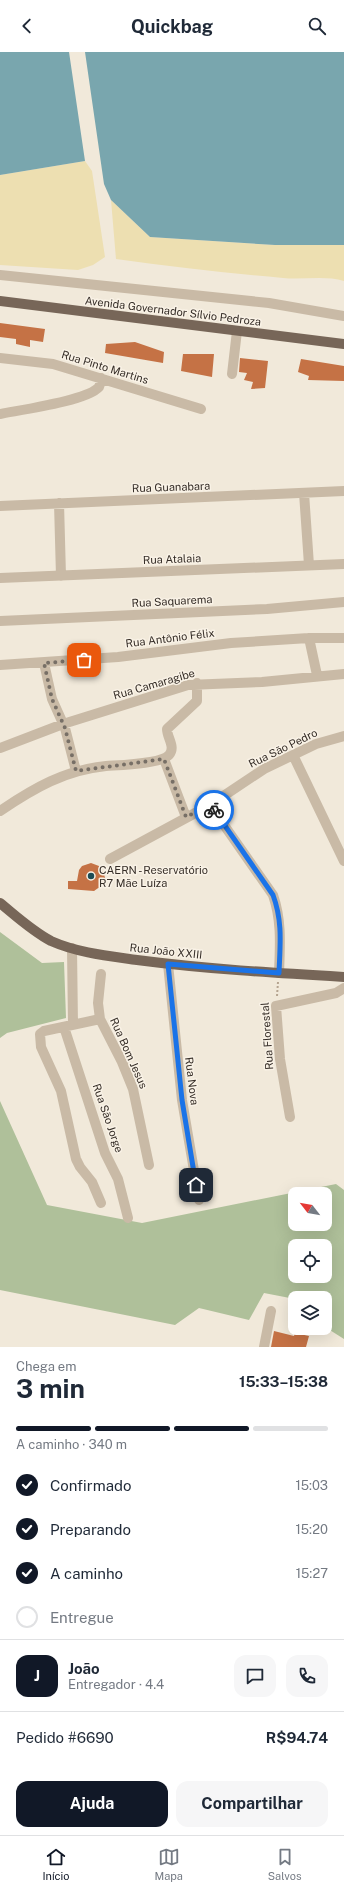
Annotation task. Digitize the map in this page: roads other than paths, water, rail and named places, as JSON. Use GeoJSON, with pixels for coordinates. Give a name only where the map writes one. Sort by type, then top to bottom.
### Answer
{"type":"FeatureCollection","features":[{"type":"Feature","properties":{"kind":"main road","name":"Avenida Governador Sílvio Pedroza"},"geometry":{"type":"LineString","coordinates":[[0,301],[344,344]]}},
{"type":"Feature","properties":{"kind":"main road","name":"Rua João XXIII"},"geometry":{"type":"LineString","coordinates":[[0,903],[36,932],[52,941],[72,948],[103,955],[168,964],[344,977]]}},
{"type":"Feature","properties":{"kind":"street"},"geometry":{"type":"LineString","coordinates":[[0,275],[269,304],[344,316]]}},
{"type":"Feature","properties":{"kind":"street"},"geometry":{"type":"LineString","coordinates":[[232,374],[237,331]]}},
{"type":"Feature","properties":{"kind":"street","name":"Rua Pinto Martins"},"geometry":{"type":"LineString","coordinates":[[0,358],[53,364],[201,409]]}},
{"type":"Feature","properties":{"kind":"street"},"geometry":{"type":"LineString","coordinates":[[0,414],[76,398],[99,387],[101,378]]}},
{"type":"Feature","properties":{"kind":"street","name":"Rua Guanabara"},"geometry":{"type":"LineString","coordinates":[[0,506],[344,491]]}},
{"type":"Feature","properties":{"kind":"street"},"geometry":{"type":"LineString","coordinates":[[304,493],[309,566]]}},
{"type":"Feature","properties":{"kind":"street"},"geometry":{"type":"LineString","coordinates":[[59,503],[61,576]]}},
{"type":"Feature","properties":{"kind":"street","name":"Rua Atalaia"},"geometry":{"type":"LineString","coordinates":[[0,578],[344,564]]}},
{"type":"Feature","properties":{"kind":"street","name":"Rua Saquarema"},"geometry":{"type":"LineString","coordinates":[[0,621],[267,609],[344,602]]}},
{"type":"Feature","properties":{"kind":"street"},"geometry":{"type":"LineString","coordinates":[[309,638],[317,675]]}},
{"type":"Feature","properties":{"kind":"street","name":"Rua Antônio Félix"},"geometry":{"type":"LineString","coordinates":[[0,666],[130,656],[195,647],[309,638],[344,638]]}},
{"type":"Feature","properties":{"kind":"street"},"geometry":{"type":"LineString","coordinates":[[44,663],[52,699],[63,724],[76,771]]}},
{"type":"Feature","properties":{"kind":"street","name":"Rua Camaragibe"},"geometry":{"type":"LineString","coordinates":[[0,748],[63,724],[197,683],[262,682],[317,675],[344,674]]}},
{"type":"Feature","properties":{"kind":"street"},"geometry":{"type":"LineString","coordinates":[[0,811],[38,786],[76,771],[164,759],[170,754],[171,749],[166,729],[197,701],[197,683]]}},
{"type":"Feature","properties":{"kind":"street","name":"Rua São Pedro"},"geometry":{"type":"LineString","coordinates":[[110,858],[210,805],[264,769],[316,744],[344,736]]}},
{"type":"Feature","properties":{"kind":"street"},"geometry":{"type":"LineString","coordinates":[[293,755],[344,861]]}},
{"type":"Feature","properties":{"kind":"street"},"geometry":{"type":"LineString","coordinates":[[164,759],[186,817]]}},
{"type":"Feature","properties":{"kind":"street"},"geometry":{"type":"LineString","coordinates":[[210,805],[273,895],[279,911],[280,923],[279,973]]}},
{"type":"Feature","properties":{"kind":"street","name":"Rua São Jorge"},"geometry":{"type":"LineString","coordinates":[[72,948],[69,1026],[106,1153],[118,1179],[128,1218]]}},
{"type":"Feature","properties":{"kind":"street","name":"Rua Nova"},"geometry":{"type":"LineString","coordinates":[[168,964],[182,1100],[199,1200]]}},
{"type":"Feature","properties":{"kind":"street","name":"Rua Bom Jesus"},"geometry":{"type":"LineString","coordinates":[[101,974],[98,1003],[100,1019],[122,1062],[133,1089],[149,1165]]}},
{"type":"Feature","properties":{"kind":"street","name":"Rua Florestal"},"geometry":{"type":"LineString","coordinates":[[290,1117],[280,1059],[276,1006],[336,993],[344,988]]}},
{"type":"Feature","properties":{"kind":"street"},"geometry":{"type":"LineString","coordinates":[[100,1019],[47,1030],[40,1034],[41,1047],[60,1091],[76,1159],[80,1167],[92,1182],[101,1203]]}},
{"type":"Feature","properties":{"kind":"street"},"geometry":{"type":"LineString","coordinates":[[264,1347],[271,1311]]}},
{"type":"Feature","properties":{"kind":"water"},"geometry":{"type":"Polygon","coordinates":[[[0,52],[69,52],[85,161],[0,175],[0,52]]]}},
{"type":"Feature","properties":{"kind":"water"},"geometry":{"type":"Polygon","coordinates":[[[85,52],[344,52],[344,245],[275,245],[150,237],[111,200],[104,184],[85,52]]]}},
{"type":"Feature","properties":{"kind":"place","name":"CAERN - Reservatório R7 Mãe Luíza"},"geometry":{"type":"Point","coordinates":[91,876]}}]}
